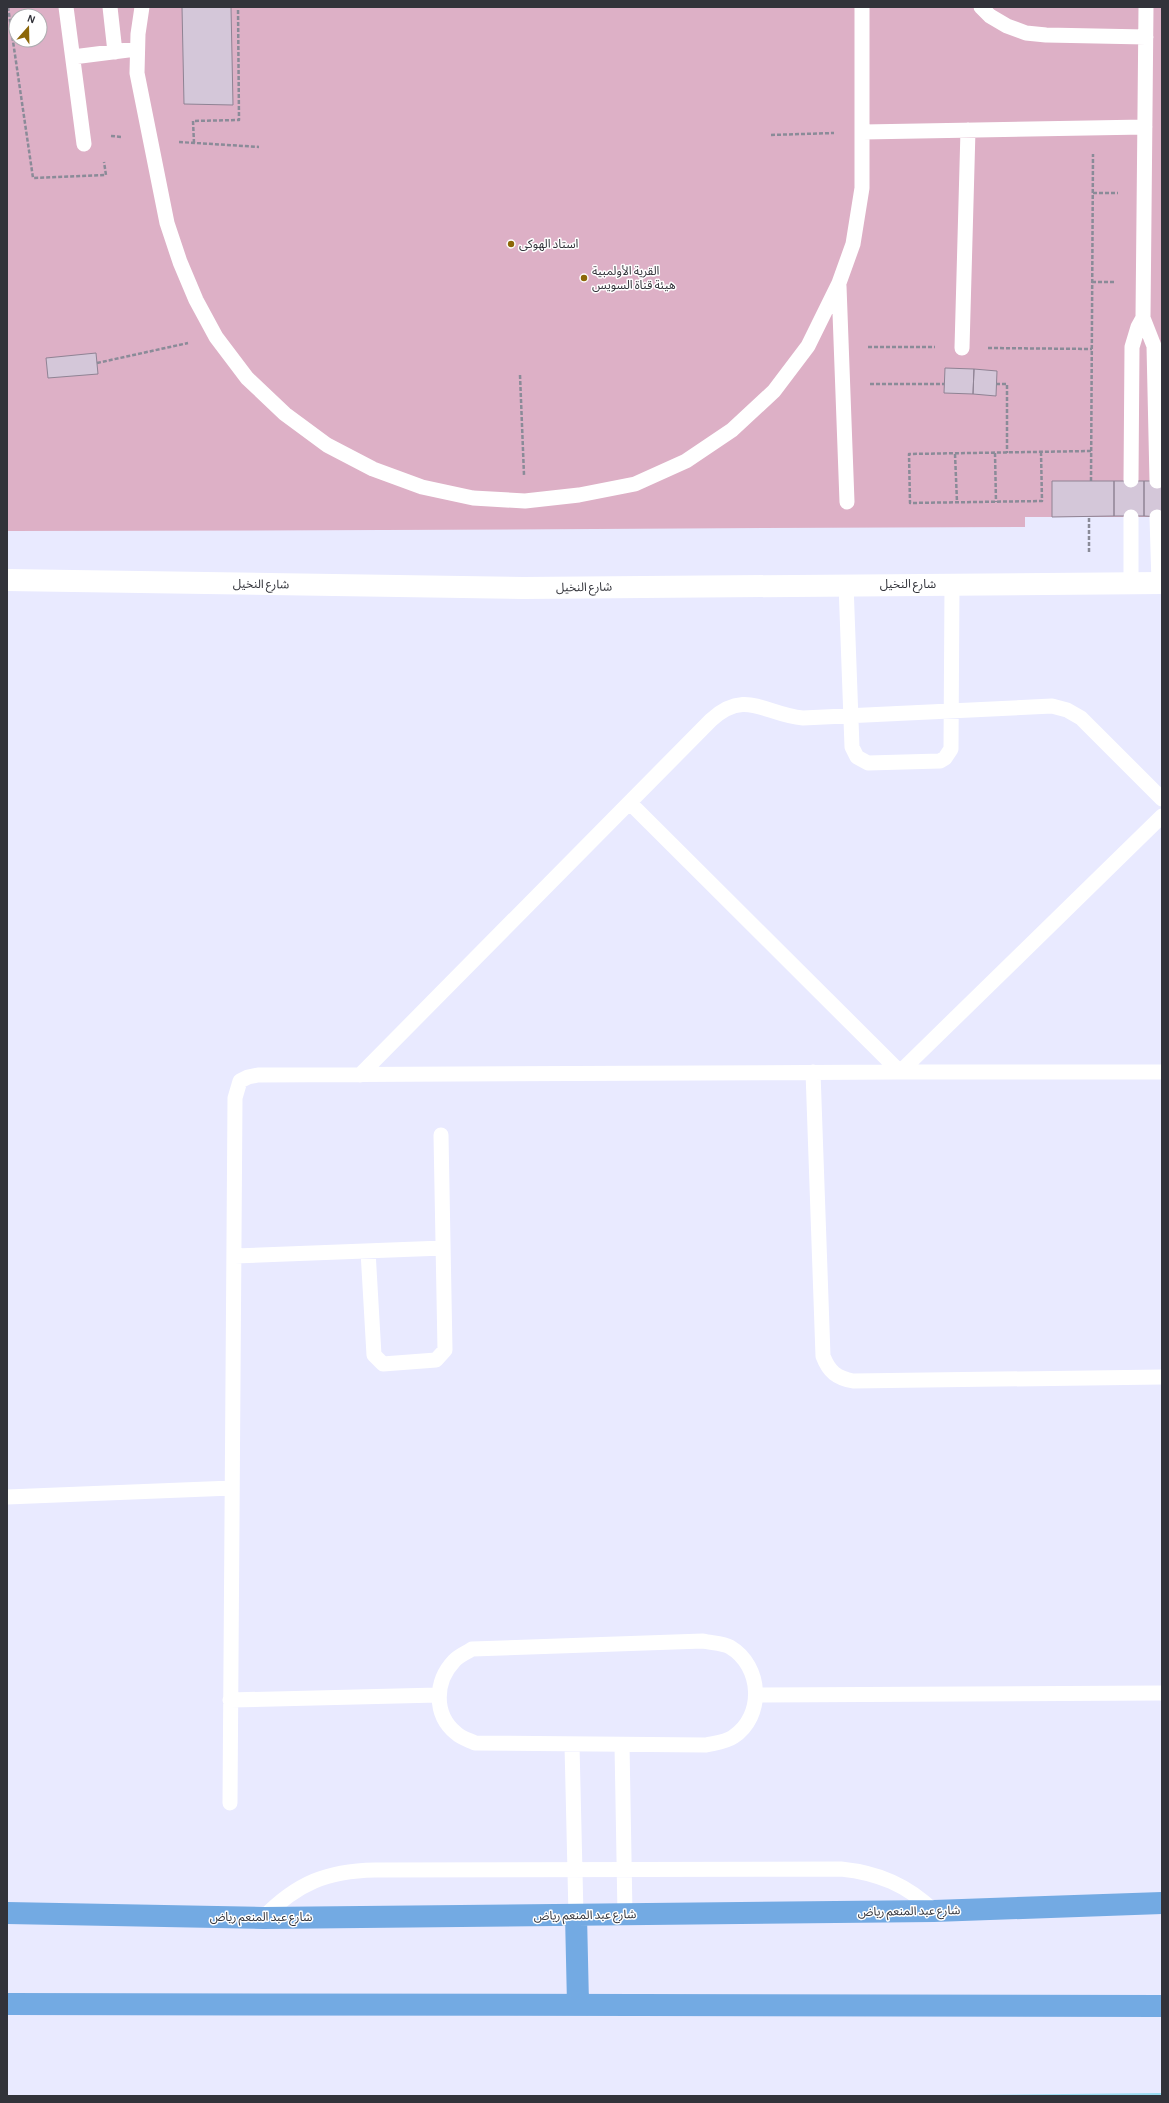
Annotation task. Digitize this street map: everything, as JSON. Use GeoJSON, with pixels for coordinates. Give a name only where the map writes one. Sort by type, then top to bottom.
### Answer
{"type":"FeatureCollection","features":[{"type":"Feature","properties":{"kind":"highway","name":"شارع عبد المنعم رياض"},"geometry":{"type":"LineString","coordinates":[[7,1913],[263,1918],[934,1911],[1162,1903]]}},
{"type":"Feature","properties":{"kind":"highway"},"geometry":{"type":"LineString","coordinates":[[576,1914],[578,2004]]}},
{"type":"Feature","properties":{"kind":"highway"},"geometry":{"type":"LineString","coordinates":[[7,2004],[1162,2006]]}},
{"type":"Feature","properties":{"kind":"street","name":"شارع النخيل"},"geometry":{"type":"LineString","coordinates":[[7,580],[523,588],[1088,582],[1160,583]]}},
{"type":"Feature","properties":{"kind":"lane"},"geometry":{"type":"LineString","coordinates":[[66,7],[84,144]]}},
{"type":"Feature","properties":{"kind":"lane"},"geometry":{"type":"LineString","coordinates":[[110,7],[115,52]]}},
{"type":"Feature","properties":{"kind":"lane"},"geometry":{"type":"LineString","coordinates":[[142,7],[136,49],[137,73],[167,223],[180,262],[196,300],[216,337],[247,378],[279,409],[334,449],[373,469],[422,487],[473,498],[525,501],[579,495],[635,484],[686,461],[732,430],[774,391],[808,346],[839,283],[853,244],[862,188],[862,7]]}},
{"type":"Feature","properties":{"kind":"lane"},"geometry":{"type":"LineString","coordinates":[[981,7],[990,16],[1007,26],[1026,33],[1046,36],[1146,37]]}},
{"type":"Feature","properties":{"kind":"lane"},"geometry":{"type":"LineString","coordinates":[[1146,7],[1143,318],[1154,346],[1157,481]]}},
{"type":"Feature","properties":{"kind":"lane"},"geometry":{"type":"LineString","coordinates":[[73,57],[136,49]]}},
{"type":"Feature","properties":{"kind":"lane"},"geometry":{"type":"LineString","coordinates":[[863,132],[1145,127]]}},
{"type":"Feature","properties":{"kind":"lane"},"geometry":{"type":"LineString","coordinates":[[962,348],[968,130]]}},
{"type":"Feature","properties":{"kind":"lane"},"geometry":{"type":"LineString","coordinates":[[839,283],[847,502]]}},
{"type":"Feature","properties":{"kind":"lane"},"geometry":{"type":"LineString","coordinates":[[1131,480],[1132,347],[1134,337],[1143,318]]}},
{"type":"Feature","properties":{"kind":"lane"},"geometry":{"type":"LineString","coordinates":[[1131,517],[1131,582]]}},
{"type":"Feature","properties":{"kind":"lane"},"geometry":{"type":"LineString","coordinates":[[1157,517],[1160,583]]}},
{"type":"Feature","properties":{"kind":"lane"},"geometry":{"type":"LineString","coordinates":[[846,584],[852,747],[853,752],[862,761],[868,763],[940,760],[945,758],[952,748],[952,584]]}},
{"type":"Feature","properties":{"kind":"lane"},"geometry":{"type":"LineString","coordinates":[[360,1075],[722,710],[736,705],[752,704],[792,717],[1036,705],[1052,706],[1067,710],[1093,728],[1162,799]]}},
{"type":"Feature","properties":{"kind":"lane"},"geometry":{"type":"LineString","coordinates":[[630,803],[900,1072]]}},
{"type":"Feature","properties":{"kind":"lane"},"geometry":{"type":"LineString","coordinates":[[900,1072],[1162,816]]}},
{"type":"Feature","properties":{"kind":"lane"},"geometry":{"type":"LineString","coordinates":[[813,1072],[823,1356],[827,1366],[834,1375],[853,1381],[1162,1377]]}},
{"type":"Feature","properties":{"kind":"lane"},"geometry":{"type":"LineString","coordinates":[[230,1803],[235,1098],[240,1081],[248,1077],[258,1075],[1162,1072]]}},
{"type":"Feature","properties":{"kind":"lane"},"geometry":{"type":"LineString","coordinates":[[368,1251],[374,1355],[383,1364],[436,1360],[445,1350],[441,1136]]}},
{"type":"Feature","properties":{"kind":"lane"},"geometry":{"type":"LineString","coordinates":[[234,1256],[443,1248]]}},
{"type":"Feature","properties":{"kind":"lane"},"geometry":{"type":"LineString","coordinates":[[7,1497],[232,1488]]}},
{"type":"Feature","properties":{"kind":"lane"},"geometry":{"type":"LineString","coordinates":[[703,1641],[729,1647],[749,1665],[757,1694],[751,1718],[733,1738],[706,1745],[475,1743],[456,1734],[442,1716],[438,1695],[442,1676],[455,1659],[472,1649],[703,1641]]}},
{"type":"Feature","properties":{"kind":"lane"},"geometry":{"type":"LineString","coordinates":[[757,1694],[1162,1692]]}},
{"type":"Feature","properties":{"kind":"lane"},"geometry":{"type":"LineString","coordinates":[[230,1700],[438,1695]]}},
{"type":"Feature","properties":{"kind":"lane"},"geometry":{"type":"LineString","coordinates":[[572,1745],[576,1914]]}},
{"type":"Feature","properties":{"kind":"lane"},"geometry":{"type":"LineString","coordinates":[[622,1745],[625,1914]]}},
{"type":"Feature","properties":{"kind":"lane"},"geometry":{"type":"LineString","coordinates":[[263,1918],[278,1903],[313,1880],[354,1871],[841,1869],[862,1871],[882,1876],[919,1897],[934,1911]]}},
{"type":"Feature","properties":{"kind":"path"},"geometry":{"type":"LineString","coordinates":[[8,7],[33,178],[106,175],[104,156]]}},
{"type":"Feature","properties":{"kind":"path"},"geometry":{"type":"LineString","coordinates":[[194,143],[194,121],[239,120],[238,7]]}},
{"type":"Feature","properties":{"kind":"path"},"geometry":{"type":"LineString","coordinates":[[1091,481],[1094,128]]}},
{"type":"Feature","properties":{"kind":"path"},"geometry":{"type":"LineString","coordinates":[[771,135],[863,132]]}},
{"type":"Feature","properties":{"kind":"path"},"geometry":{"type":"LineString","coordinates":[[97,363],[216,337]]}},
{"type":"Feature","properties":{"kind":"path"},"geometry":{"type":"LineString","coordinates":[[885,347],[910,347]]}},
{"type":"Feature","properties":{"kind":"path"},"geometry":{"type":"LineString","coordinates":[[1014,348],[1092,349]]}},
{"type":"Feature","properties":{"kind":"path"},"geometry":{"type":"LineString","coordinates":[[520,375],[525,501]]}},
{"type":"Feature","properties":{"kind":"path"},"geometry":{"type":"LineString","coordinates":[[843,383],[944,384]]}},
{"type":"Feature","properties":{"kind":"path"},"geometry":{"type":"LineString","coordinates":[[996,384],[1007,384],[1007,453]]}},
{"type":"Feature","properties":{"kind":"path"},"geometry":{"type":"LineString","coordinates":[[1041,452],[1042,501],[910,503],[909,454],[1091,451]]}},
{"type":"Feature","properties":{"kind":"path"},"geometry":{"type":"LineString","coordinates":[[995,453],[996,502]]}},
{"type":"Feature","properties":{"kind":"path"},"geometry":{"type":"LineString","coordinates":[[955,454],[957,502]]}},
{"type":"Feature","properties":{"kind":"path"},"geometry":{"type":"LineString","coordinates":[[1088,582],[1089,517]]}},
{"type":"Feature","properties":{"kind":"shaded area","name":"القرية الأولمبية هيئة قناة السويس"},"geometry":{"type":"Polygon","coordinates":[[[7,7],[1162,7],[1162,517],[1025,517],[1025,527],[7,531],[7,7]]]}},
{"type":"Feature","properties":{"kind":"water"},"geometry":{"type":"Polygon","coordinates":[[[1162,2093],[1162,2096],[880,2096],[1162,2093]]]}},
{"type":"Feature","properties":{"kind":"building"},"geometry":{"type":"Polygon","coordinates":[[[182,7],[231,7],[233,105],[184,104],[182,7]]]}},
{"type":"Feature","properties":{"kind":"building"},"geometry":{"type":"Polygon","coordinates":[[[96,353],[98,374],[48,378],[46,358],[96,353]]]}},
{"type":"Feature","properties":{"kind":"building"},"geometry":{"type":"Polygon","coordinates":[[[945,368],[974,369],[973,394],[944,393],[945,368]]]}},
{"type":"Feature","properties":{"kind":"building"},"geometry":{"type":"Polygon","coordinates":[[[974,369],[997,371],[996,396],[973,394],[974,369]]]}},
{"type":"Feature","properties":{"kind":"building"},"geometry":{"type":"Polygon","coordinates":[[[1052,481],[1114,481],[1114,516],[1052,517],[1052,481]]]}},
{"type":"Feature","properties":{"kind":"building"},"geometry":{"type":"Polygon","coordinates":[[[1114,481],[1144,481],[1144,516],[1114,516],[1114,481]]]}},
{"type":"Feature","properties":{"kind":"building"},"geometry":{"type":"Polygon","coordinates":[[[1144,481],[1162,481],[1162,517],[1144,516],[1144,481]]]}},
{"type":"Feature","properties":{"kind":"place","name":"استاد الهوكى"},"geometry":{"type":"Point","coordinates":[511,244]}},
{"type":"Feature","properties":{"kind":"place","name":"القرية الأولمبية هيئة قناة السويس"},"geometry":{"type":"Point","coordinates":[584,278]}}]}
